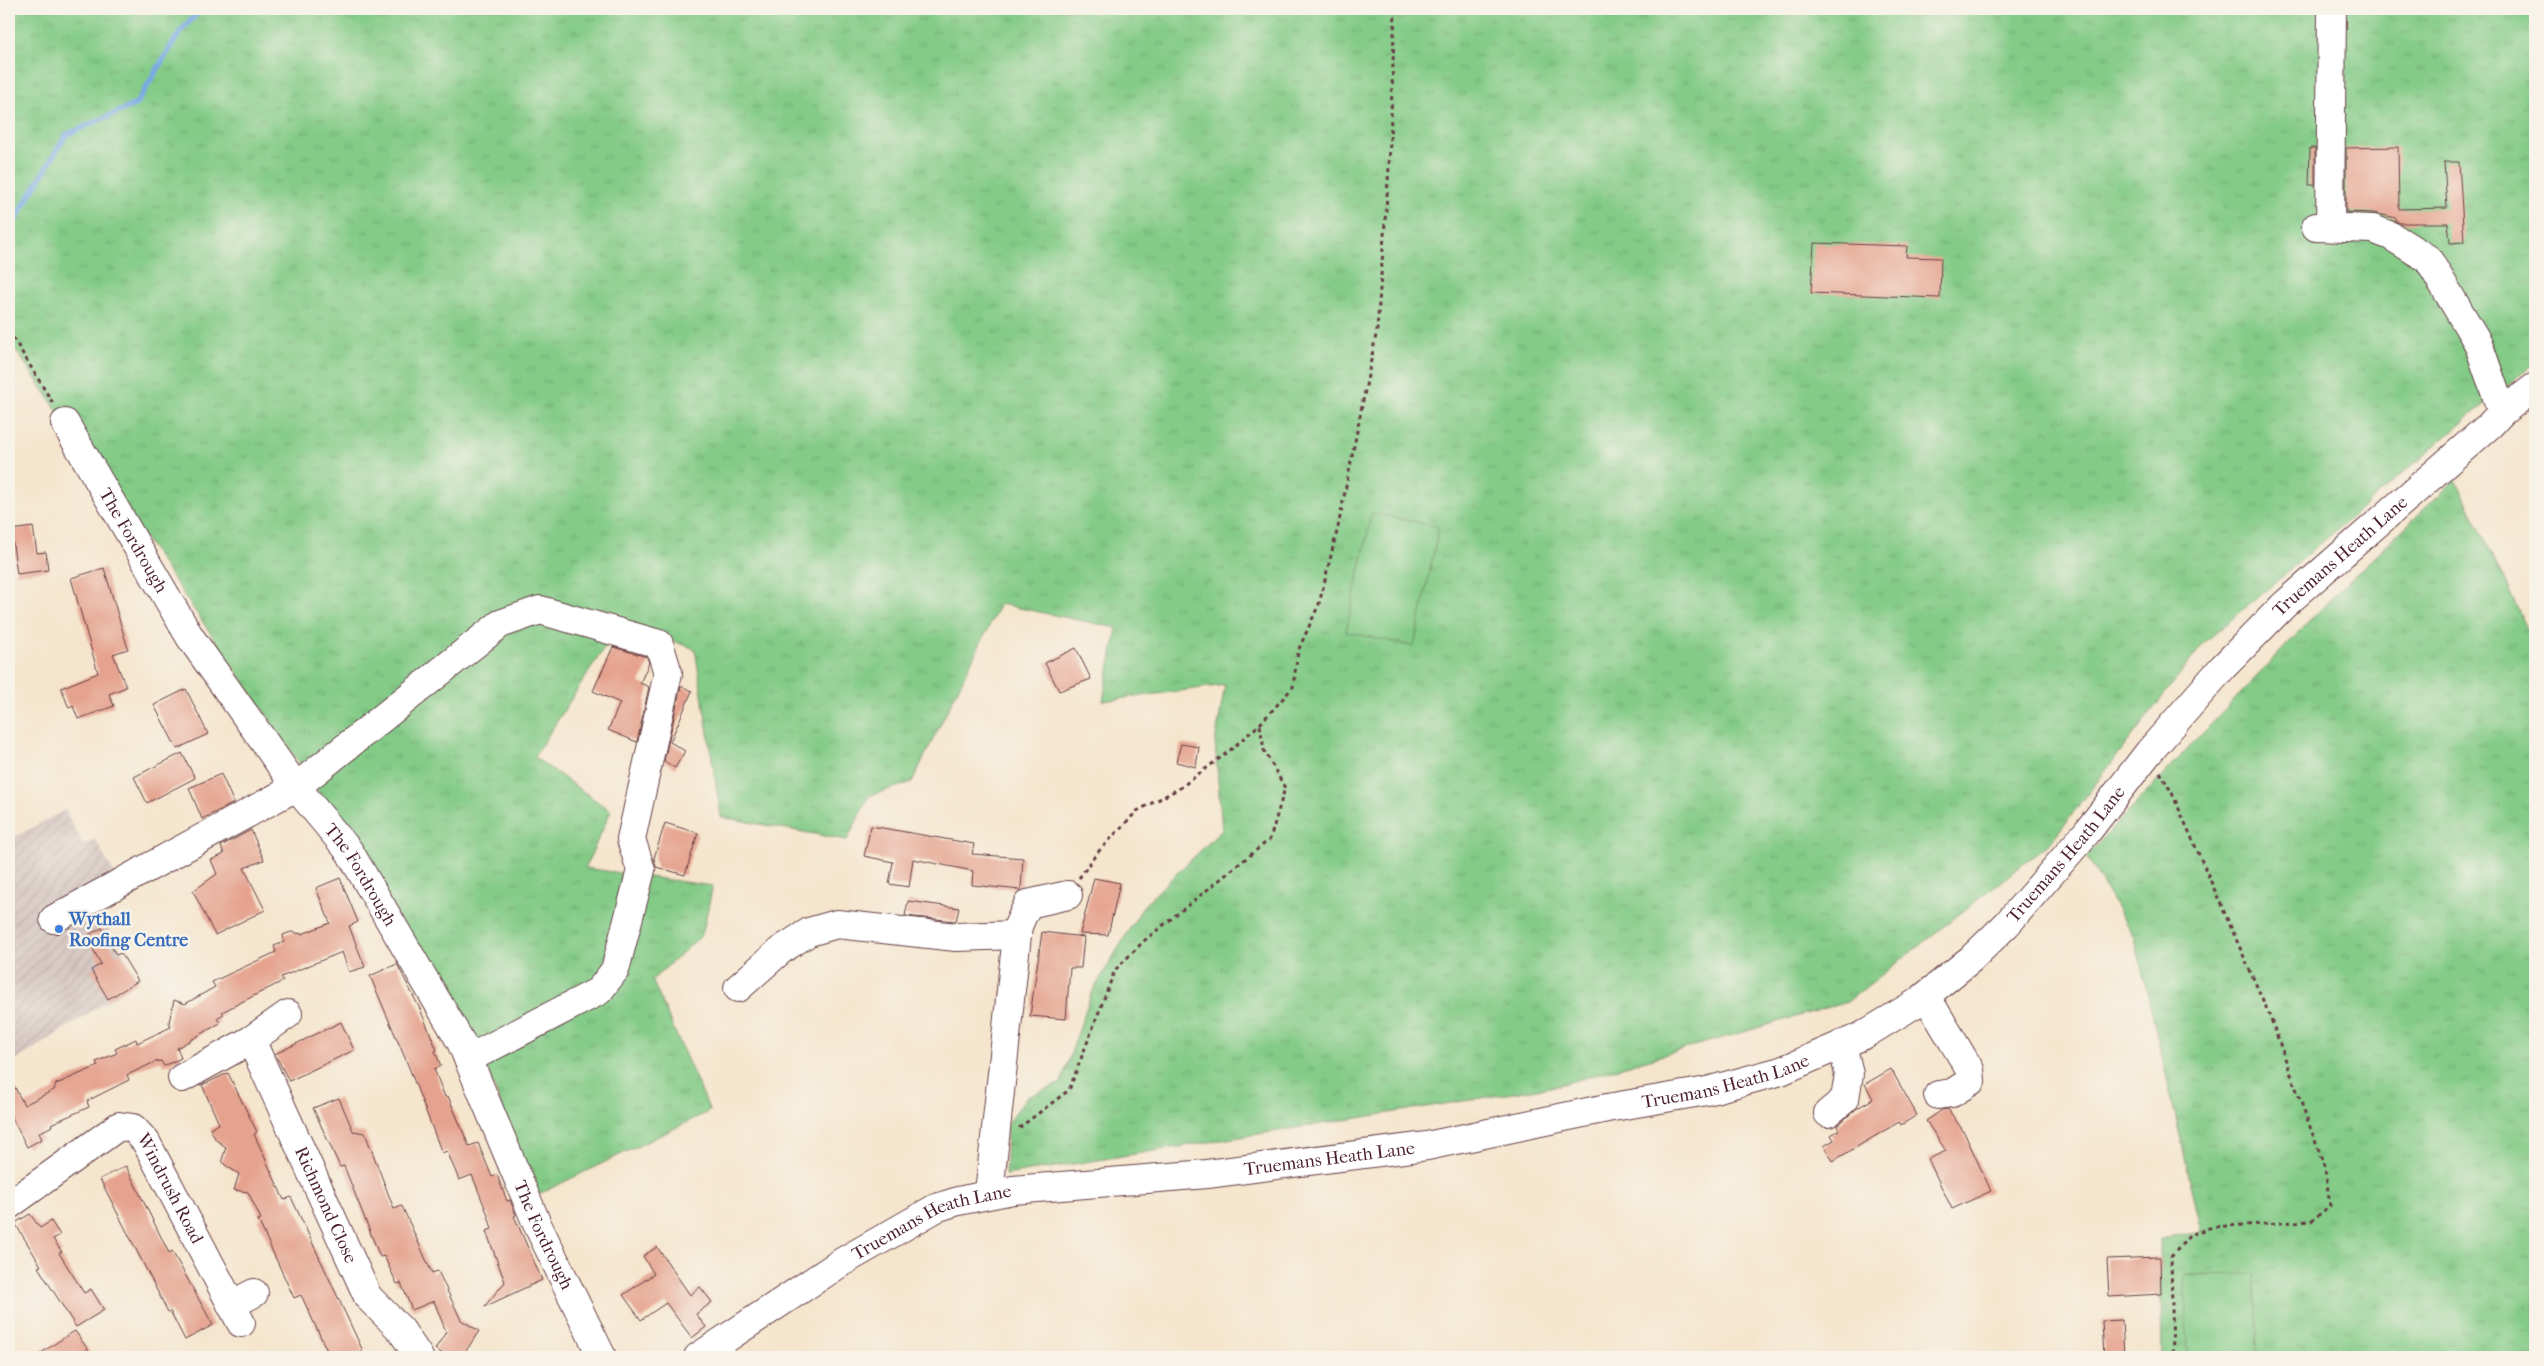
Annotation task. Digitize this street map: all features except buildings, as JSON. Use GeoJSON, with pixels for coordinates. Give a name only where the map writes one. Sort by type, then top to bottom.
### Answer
{"type":"FeatureCollection","features":[{"type":"Feature","properties":{"kind":"street"},"geometry":{"type":"LineString","coordinates":[[2332,9],[2323,227],[2373,229],[2391,236],[2428,260],[2478,343],[2502,412]]}},
{"type":"Feature","properties":{"kind":"street","name":"Truemans Heath Lane"},"geometry":{"type":"LineString","coordinates":[[698,1357],[842,1262],[936,1208],[989,1193],[1207,1174],[1427,1146],[1607,1108],[1707,1091],[1781,1071],[1862,1036],[1926,996],[1971,959],[2007,924],[2086,832],[2149,752],[2223,667],[2284,605],[2490,425],[2502,412],[2535,387]]}},
{"type":"Feature","properties":{"kind":"street","name":"The Fordrough"},"geometry":{"type":"LineString","coordinates":[[65,423],[190,637],[296,787],[349,851],[461,1042],[537,1224],[602,1357]]}},
{"type":"Feature","properties":{"kind":"street"},"geometry":{"type":"LineString","coordinates":[[54,919],[296,787],[500,624],[540,610],[660,644],[668,673],[631,839],[641,870],[615,970],[599,991],[468,1059]]}},
{"type":"Feature","properties":{"kind":"street"},"geometry":{"type":"LineString","coordinates":[[989,1193],[1018,926],[1028,904],[1068,894]]}},
{"type":"Feature","properties":{"kind":"street"},"geometry":{"type":"LineString","coordinates":[[738,988],[781,950],[809,932],[837,924],[956,937],[1017,935]]}},
{"type":"Feature","properties":{"kind":"street"},"geometry":{"type":"LineString","coordinates":[[1926,996],[1970,1070],[1971,1081],[1952,1093],[1938,1095]]}},
{"type":"Feature","properties":{"kind":"street"},"geometry":{"type":"LineString","coordinates":[[182,1078],[252,1040],[288,1014]]}},
{"type":"Feature","properties":{"kind":"street","name":"Richmond Close"},"geometry":{"type":"LineString","coordinates":[[252,1040],[368,1297],[401,1330],[419,1357]]}},
{"type":"Feature","properties":{"kind":"street"},"geometry":{"type":"LineString","coordinates":[[1828,1113],[1845,1099],[1849,1074],[1842,1044]]}},
{"type":"Feature","properties":{"kind":"street","name":"Windrush Road"},"geometry":{"type":"LineString","coordinates":[[9,1205],[119,1126],[133,1128],[146,1142],[242,1307]]}},
{"type":"Feature","properties":{"kind":"path"},"geometry":{"type":"LineString","coordinates":[[1068,894],[1097,853],[1137,811],[1180,788],[1260,724],[1293,687],[1298,651],[1320,604],[1338,528],[1377,330],[1389,168],[1395,9]]}},
{"type":"Feature","properties":{"kind":"path"},"geometry":{"type":"LineString","coordinates":[[9,331],[65,423]]}},
{"type":"Feature","properties":{"kind":"path"},"geometry":{"type":"LineString","coordinates":[[1013,1132],[1069,1090],[1115,970],[1145,940],[1270,839],[1285,788],[1264,750],[1260,724]]}},
{"type":"Feature","properties":{"kind":"path"},"geometry":{"type":"LineString","coordinates":[[2149,752],[2172,793],[2268,1014],[2325,1168],[2330,1206],[2311,1221],[2269,1226],[2212,1227],[2190,1235],[2171,1257],[2173,1357]]}},
{"type":"Feature","properties":{"kind":"shaded area","name":"Wythall Roofing Centre"},"geometry":{"type":"Polygon","coordinates":[[[65,810],[83,845],[95,839],[123,890],[96,905],[138,981],[9,1065],[9,840],[65,810]]]}},
{"type":"Feature","properties":{"kind":"green space"},"geometry":{"type":"Polygon","coordinates":[[[9,9],[2535,9],[2535,363],[2483,405],[2204,643],[2050,843],[1847,1002],[1556,1086],[1005,1175],[1008,1122],[1027,1097],[1061,1083],[1091,994],[1144,905],[1222,830],[1215,743],[1225,685],[1103,701],[1117,628],[1000,604],[912,782],[869,796],[847,840],[721,817],[695,649],[621,622],[534,757],[611,811],[585,868],[713,886],[702,935],[652,980],[710,1111],[535,1196],[478,1044],[309,777],[9,340],[9,9]]]}},
{"type":"Feature","properties":{"kind":"green space"},"geometry":{"type":"Polygon","coordinates":[[[2456,479],[2535,645],[2535,1357],[2162,1357],[2160,1239],[2202,1232],[2135,939],[2086,856],[2340,589],[2456,479]]]}},
{"type":"Feature","properties":{"kind":"green space"},"geometry":{"type":"Polygon","coordinates":[[[1372,513],[1439,527],[1414,646],[1346,632],[1372,513]]]}},
{"type":"Feature","properties":{"kind":"green space"},"geometry":{"type":"Polygon","coordinates":[[[2256,1274],[2258,1357],[2187,1357],[2185,1275],[2256,1274]]]}},
{"type":"Feature","properties":{"kind":"waterway"},"geometry":{"type":"LineString","coordinates":[[9,222],[15,220],[66,135],[136,104],[180,32],[201,9]]}},
{"type":"Feature","properties":{"kind":"place","name":"Wythall Roofing Centre"},"geometry":{"type":"Point","coordinates":[59,929]}}]}
